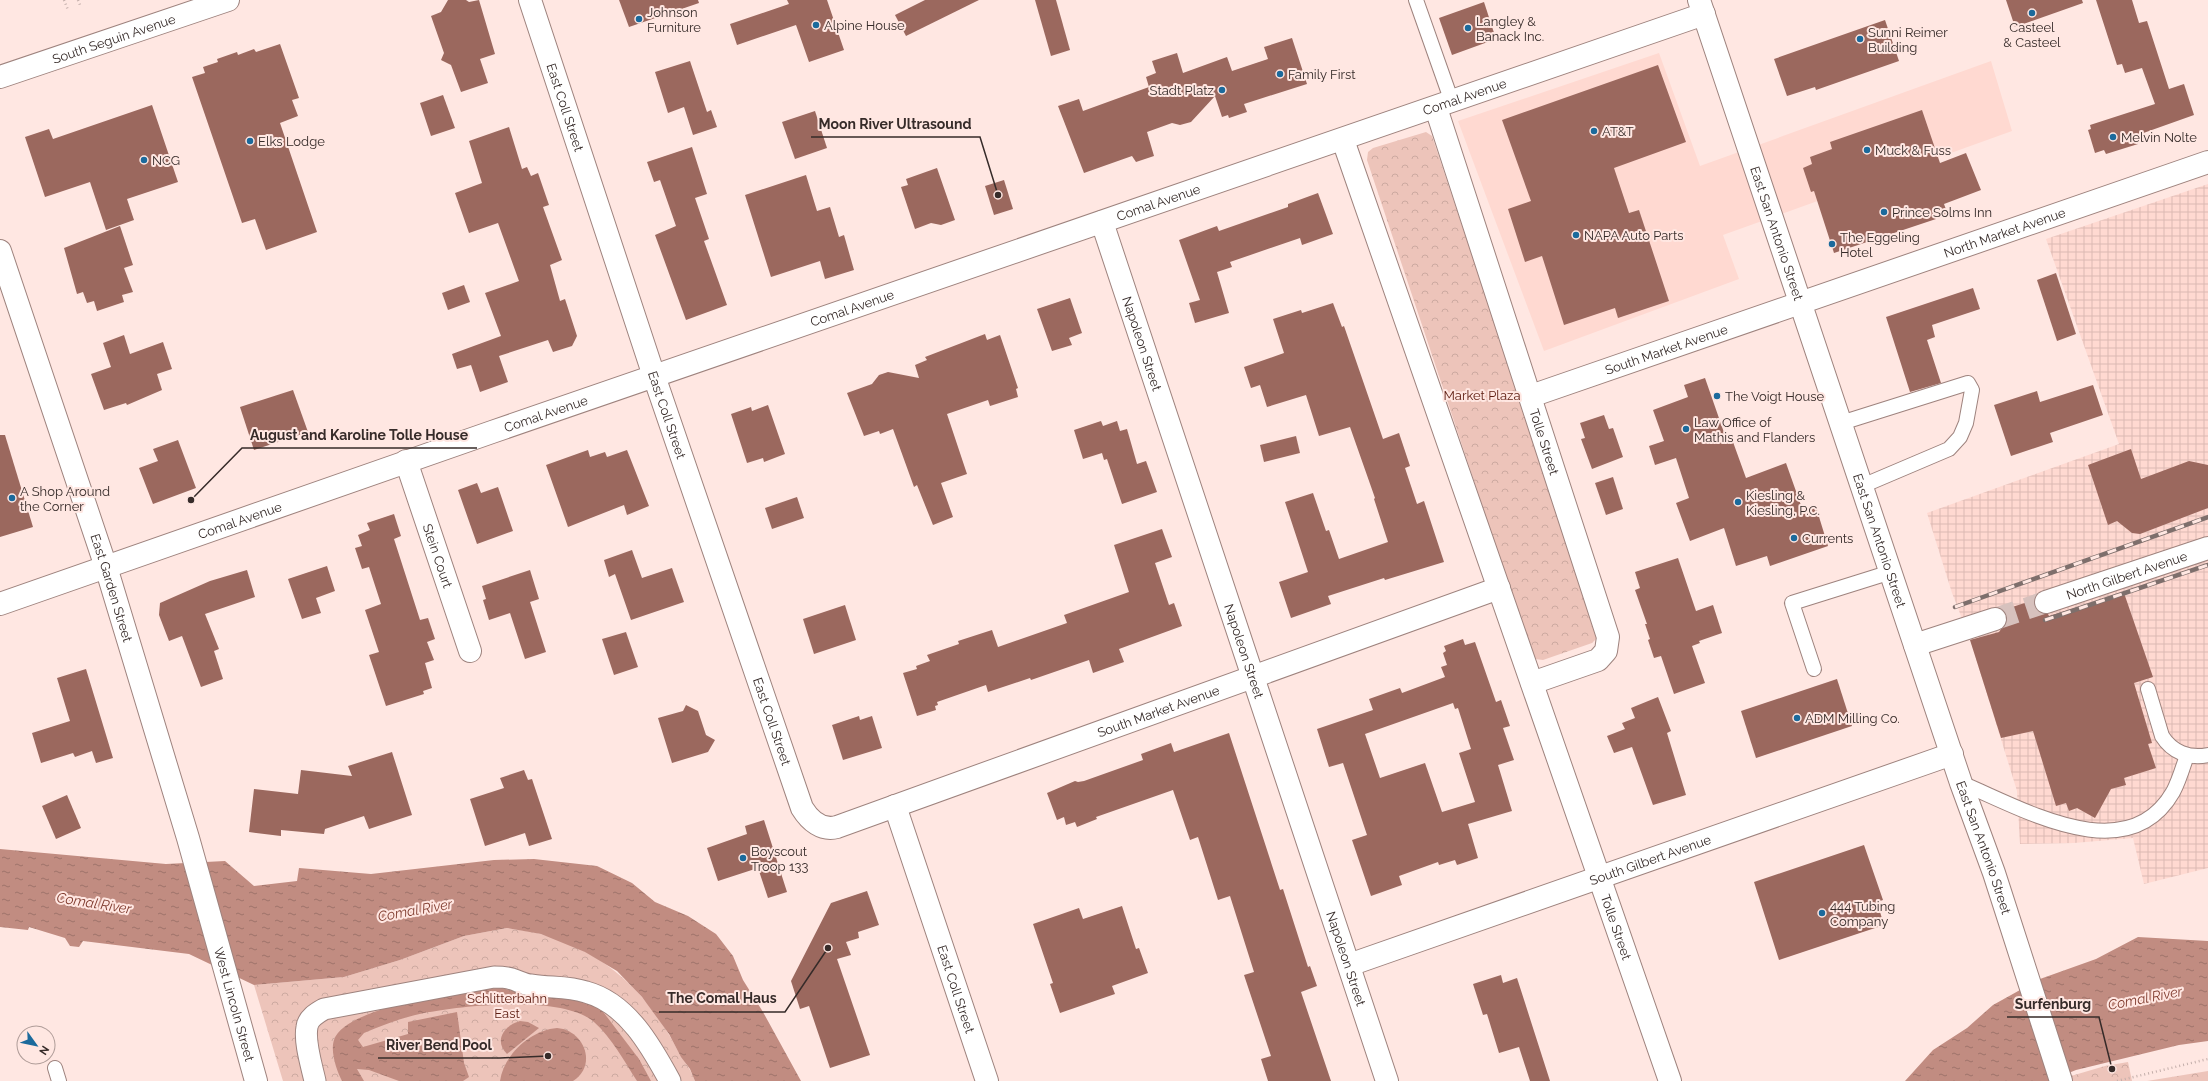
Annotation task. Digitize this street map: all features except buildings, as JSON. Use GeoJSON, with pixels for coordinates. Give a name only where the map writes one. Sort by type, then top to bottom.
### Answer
{"type":"FeatureCollection","features":[{"type":"Feature","properties":{"kind":"street","name":"South Seguin Avenue"},"geometry":{"type":"LineString","coordinates":[[0,77],[228,0]]}},
{"type":"Feature","properties":{"kind":"street","name":"East Coll Street"},"geometry":{"type":"LineString","coordinates":[[530,0],[654,376],[802,808],[808,818],[817,824]]}},
{"type":"Feature","properties":{"kind":"street","name":"Comal Avenue"},"geometry":{"type":"LineString","coordinates":[[0,604],[406,461],[1444,105],[1702,7]]}},
{"type":"Feature","properties":{"kind":"street","name":"East San Antonio Street"},"geometry":{"type":"LineString","coordinates":[[1702,7],[1914,645],[1952,754],[1960,782],[1994,873],[2061,1081]]}},
{"type":"Feature","properties":{"kind":"street","name":"Tolle Street"},"geometry":{"type":"LineString","coordinates":[[1444,105],[1531,396],[1608,637],[1609,644],[1606,651],[1598,660],[1532,683]]}},
{"type":"Feature","properties":{"kind":"street","name":"Tolle Street"},"geometry":{"type":"LineString","coordinates":[[1343,140],[1670,1081]]}},
{"type":"Feature","properties":{"kind":"street","name":"North Market Avenue"},"geometry":{"type":"LineString","coordinates":[[1801,303],[2208,162]]}},
{"type":"Feature","properties":{"kind":"street","name":"Napoleon Street"},"geometry":{"type":"LineString","coordinates":[[1102,222],[1387,1081]]}},
{"type":"Feature","properties":{"kind":"street","name":"East Garden Street"},"geometry":{"type":"LineString","coordinates":[[0,251],[106,567],[214,928]]}},
{"type":"Feature","properties":{"kind":"street","name":"South Market Avenue"},"geometry":{"type":"LineString","coordinates":[[1531,396],[1801,303]]}},
{"type":"Feature","properties":{"kind":"street","name":"Stein Court"},"geometry":{"type":"LineString","coordinates":[[406,461],[470,651]]}},
{"type":"Feature","properties":{"kind":"street","name":"North Gilbert Avenue"},"geometry":{"type":"LineString","coordinates":[[2046,602],[2208,548]]}},
{"type":"Feature","properties":{"kind":"street","name":"South Market Avenue"},"geometry":{"type":"LineString","coordinates":[[817,824],[831,828],[895,806],[1499,588]]}},
{"type":"Feature","properties":{"kind":"street"},"geometry":{"type":"LineString","coordinates":[[1914,645],[1995,619]]}},
{"type":"Feature","properties":{"kind":"street","name":"South Gilbert Avenue"},"geometry":{"type":"LineString","coordinates":[[1349,965],[1952,754]]}},
{"type":"Feature","properties":{"kind":"street","name":"East Coll Street"},"geometry":{"type":"LineString","coordinates":[[895,806],[987,1081]]}},
{"type":"Feature","properties":{"kind":"street","name":"West Lincoln Street"},"geometry":{"type":"LineString","coordinates":[[214,928],[256,1081]]}},
{"type":"Feature","properties":{"kind":"street"},"geometry":{"type":"LineString","coordinates":[[315,1081],[310,1060],[307,1026],[313,1015],[324,1009],[494,977],[510,978],[524,984],[560,986],[588,992],[615,1006],[631,1020],[660,1062],[670,1081]]}},
{"type":"Feature","properties":{"kind":"lane"},"geometry":{"type":"LineString","coordinates":[[1416,0],[1444,105]]}},
{"type":"Feature","properties":{"kind":"lane"},"geometry":{"type":"LineString","coordinates":[[1841,423],[1968,383],[1972,390],[1966,423],[1960,437],[1949,449],[1862,486]]}},
{"type":"Feature","properties":{"kind":"lane"},"geometry":{"type":"LineString","coordinates":[[1814,669],[1792,603],[1891,572]]}},
{"type":"Feature","properties":{"kind":"lane"},"geometry":{"type":"LineString","coordinates":[[2148,690],[2162,736],[2173,749],[2187,755],[2208,755]]}},
{"type":"Feature","properties":{"kind":"lane"},"geometry":{"type":"LineString","coordinates":[[1960,782],[2060,824],[2091,831],[2115,830],[2138,824],[2167,801],[2179,779],[2187,755]]}},
{"type":"Feature","properties":{"kind":"path"},"geometry":{"type":"LineString","coordinates":[[64,0],[68,10]]}},
{"type":"Feature","properties":{"kind":"path"},"geometry":{"type":"LineString","coordinates":[[78,0],[80,5]]}},
{"type":"Feature","properties":{"kind":"path"},"geometry":{"type":"LineString","coordinates":[[2117,1081],[2208,1059]]}},
{"type":"Feature","properties":{"kind":"shaded area"},"geometry":{"type":"Polygon","coordinates":[[[1659,53],[1700,166],[1991,61],[2012,131],[1723,235],[1739,279],[1544,351],[1458,121],[1659,53]]]}},
{"type":"Feature","properties":{"kind":"shaded area"},"geometry":{"type":"Polygon","coordinates":[[[2208,184],[2208,868],[2144,884],[2133,838],[2074,843],[2020,844],[2017,791],[1970,639],[1952,593],[1927,513],[2119,444],[2046,239],[2208,184]]]}},
{"type":"Feature","properties":{"kind":"green space","name":"Market Plaza"},"geometry":{"type":"Polygon","coordinates":[[[1426,132],[1432,136],[1597,630],[1597,638],[1592,643],[1543,660],[1535,659],[1532,655],[1367,160],[1368,152],[1373,148],[1426,132]]]}},
{"type":"Feature","properties":{"kind":"green space","name":"Schlitterbahn East"},"geometry":{"type":"Polygon","coordinates":[[[507,928],[537,933],[564,942],[604,963],[622,977],[638,992],[665,1028],[695,1081],[283,1081],[254,985],[344,977],[400,960],[464,936],[507,928]]]}},
{"type":"Feature","properties":{"kind":"green space"},"geometry":{"type":"Polygon","coordinates":[[[2128,1062],[2132,1081],[2054,1081],[2105,1066],[2128,1062]]]}},
{"type":"Feature","properties":{"kind":"green space"},"geometry":{"type":"Polygon","coordinates":[[[2208,1071],[2208,1081],[2147,1081],[2208,1071]]]}},
{"type":"Feature","properties":{"kind":"water","name":"Comal River"},"geometry":{"type":"Polygon","coordinates":[[[0,849],[166,864],[225,861],[254,886],[297,881],[299,868],[371,874],[494,860],[534,859],[597,866],[632,883],[655,902],[688,916],[716,934],[733,956],[743,980],[763,1012],[801,1081],[695,1081],[690,1069],[681,1057],[669,1034],[642,997],[617,971],[585,952],[541,934],[507,928],[464,936],[400,960],[344,977],[254,985],[189,954],[83,941],[79,947],[70,946],[65,938],[29,927],[28,930],[0,927],[0,849]]]}},
{"type":"Feature","properties":{"kind":"water","name":"Comal River"},"geometry":{"type":"Polygon","coordinates":[[[2138,937],[2208,941],[2208,1041],[2179,1045],[2076,1070],[2049,1081],[1905,1081],[1933,1050],[1967,1028],[1993,1005],[2040,979],[2096,959],[2138,937]]]}},
{"type":"Feature","properties":{"kind":"water"},"geometry":{"type":"Polygon","coordinates":[[[502,988],[529,996],[572,997],[601,1009],[639,1059],[651,1081],[637,1081],[617,1050],[594,1022],[579,1014],[560,1008],[512,1004],[463,1007],[416,1015],[364,1033],[358,1040],[363,1047],[408,1034],[408,1022],[457,1012],[464,1063],[469,1077],[463,1081],[399,1081],[369,1070],[357,1069],[364,1081],[342,1081],[333,1056],[334,1040],[343,1028],[360,1018],[383,1009],[437,996],[502,988]]]}},
{"type":"Feature","properties":{"kind":"water"},"geometry":{"type":"Polygon","coordinates":[[[520,1021],[528,1022],[539,1028],[507,1054],[501,1044],[502,1034],[509,1026],[520,1021]]]}},
{"type":"Feature","properties":{"kind":"water"},"geometry":{"type":"Polygon","coordinates":[[[557,1028],[566,1030],[581,1041],[586,1058],[585,1066],[581,1074],[573,1081],[500,1081],[507,1062],[520,1045],[538,1033],[557,1028]]]}},
{"type":"Feature","properties":{"kind":"tunnel"},"geometry":{"type":"LineString","coordinates":[[1995,619],[2046,602]]}},
{"type":"Feature","properties":{"kind":"railway"},"geometry":{"type":"LineString","coordinates":[[1955,607],[2208,517]]}},
{"type":"Feature","properties":{"kind":"railway"},"geometry":{"type":"LineString","coordinates":[[2045,620],[2208,565]]}},
{"type":"Feature","properties":{"kind":"place","name":"Casteel & Casteel"},"geometry":{"type":"Point","coordinates":[2032,13]}},
{"type":"Feature","properties":{"kind":"place","name":"Johnson Furniture"},"geometry":{"type":"Point","coordinates":[639,19]}},
{"type":"Feature","properties":{"kind":"place","name":"Alpine House"},"geometry":{"type":"Point","coordinates":[816,25]}},
{"type":"Feature","properties":{"kind":"place","name":"Langley & Banack Inc."},"geometry":{"type":"Point","coordinates":[1468,28]}},
{"type":"Feature","properties":{"kind":"place","name":"Sunni Reimer Building"},"geometry":{"type":"Point","coordinates":[1860,39]}},
{"type":"Feature","properties":{"kind":"place","name":"Family First"},"geometry":{"type":"Point","coordinates":[1280,74]}},
{"type":"Feature","properties":{"kind":"place","name":"Stadt Platz"},"geometry":{"type":"Point","coordinates":[1222,90]}},
{"type":"Feature","properties":{"kind":"place","name":"AT&T"},"geometry":{"type":"Point","coordinates":[1594,131]}},
{"type":"Feature","properties":{"kind":"place","name":"Melvin Nolte"},"geometry":{"type":"Point","coordinates":[2113,137]}},
{"type":"Feature","properties":{"kind":"place","name":"Elks Lodge"},"geometry":{"type":"Point","coordinates":[250,141]}},
{"type":"Feature","properties":{"kind":"place","name":"Muck & Fuss"},"geometry":{"type":"Point","coordinates":[1867,150]}},
{"type":"Feature","properties":{"kind":"place","name":"NCG"},"geometry":{"type":"Point","coordinates":[144,160]}},
{"type":"Feature","properties":{"kind":"place","name":"Moon River Ultrasound"},"geometry":{"type":"Point","coordinates":[998,195]}},
{"type":"Feature","properties":{"kind":"place","name":"Prince Solms Inn"},"geometry":{"type":"Point","coordinates":[1884,212]}},
{"type":"Feature","properties":{"kind":"place","name":"NAPA Auto Parts"},"geometry":{"type":"Point","coordinates":[1576,235]}},
{"type":"Feature","properties":{"kind":"place","name":"The Eggeling Hotel"},"geometry":{"type":"Point","coordinates":[1832,244]}},
{"type":"Feature","properties":{"kind":"place","name":"The Voigt House"},"geometry":{"type":"Point","coordinates":[1717,396]}},
{"type":"Feature","properties":{"kind":"place","name":"Law Office of Mathis and Flanders"},"geometry":{"type":"Point","coordinates":[1686,429]}},
{"type":"Feature","properties":{"kind":"place","name":"A Shop Around the Corner"},"geometry":{"type":"Point","coordinates":[12,498]}},
{"type":"Feature","properties":{"kind":"place","name":"August and Karoline Tolle House"},"geometry":{"type":"Point","coordinates":[191,500]}},
{"type":"Feature","properties":{"kind":"place","name":"Kiesling & Kiesling, P.C."},"geometry":{"type":"Point","coordinates":[1738,502]}},
{"type":"Feature","properties":{"kind":"place","name":"Currents"},"geometry":{"type":"Point","coordinates":[1794,538]}},
{"type":"Feature","properties":{"kind":"place","name":"ADM Milling Co."},"geometry":{"type":"Point","coordinates":[1797,718]}},
{"type":"Feature","properties":{"kind":"place","name":"Boyscout Troop 133"},"geometry":{"type":"Point","coordinates":[743,858]}},
{"type":"Feature","properties":{"kind":"place","name":"444 Tubing Company"},"geometry":{"type":"Point","coordinates":[1822,913]}},
{"type":"Feature","properties":{"kind":"place","name":"The Comal Haus"},"geometry":{"type":"Point","coordinates":[828,948]}},
{"type":"Feature","properties":{"kind":"place","name":"River Bend Pool"},"geometry":{"type":"Point","coordinates":[548,1056]}},
{"type":"Feature","properties":{"kind":"place","name":"Surfenburg"},"geometry":{"type":"Point","coordinates":[2112,1069]}}]}
